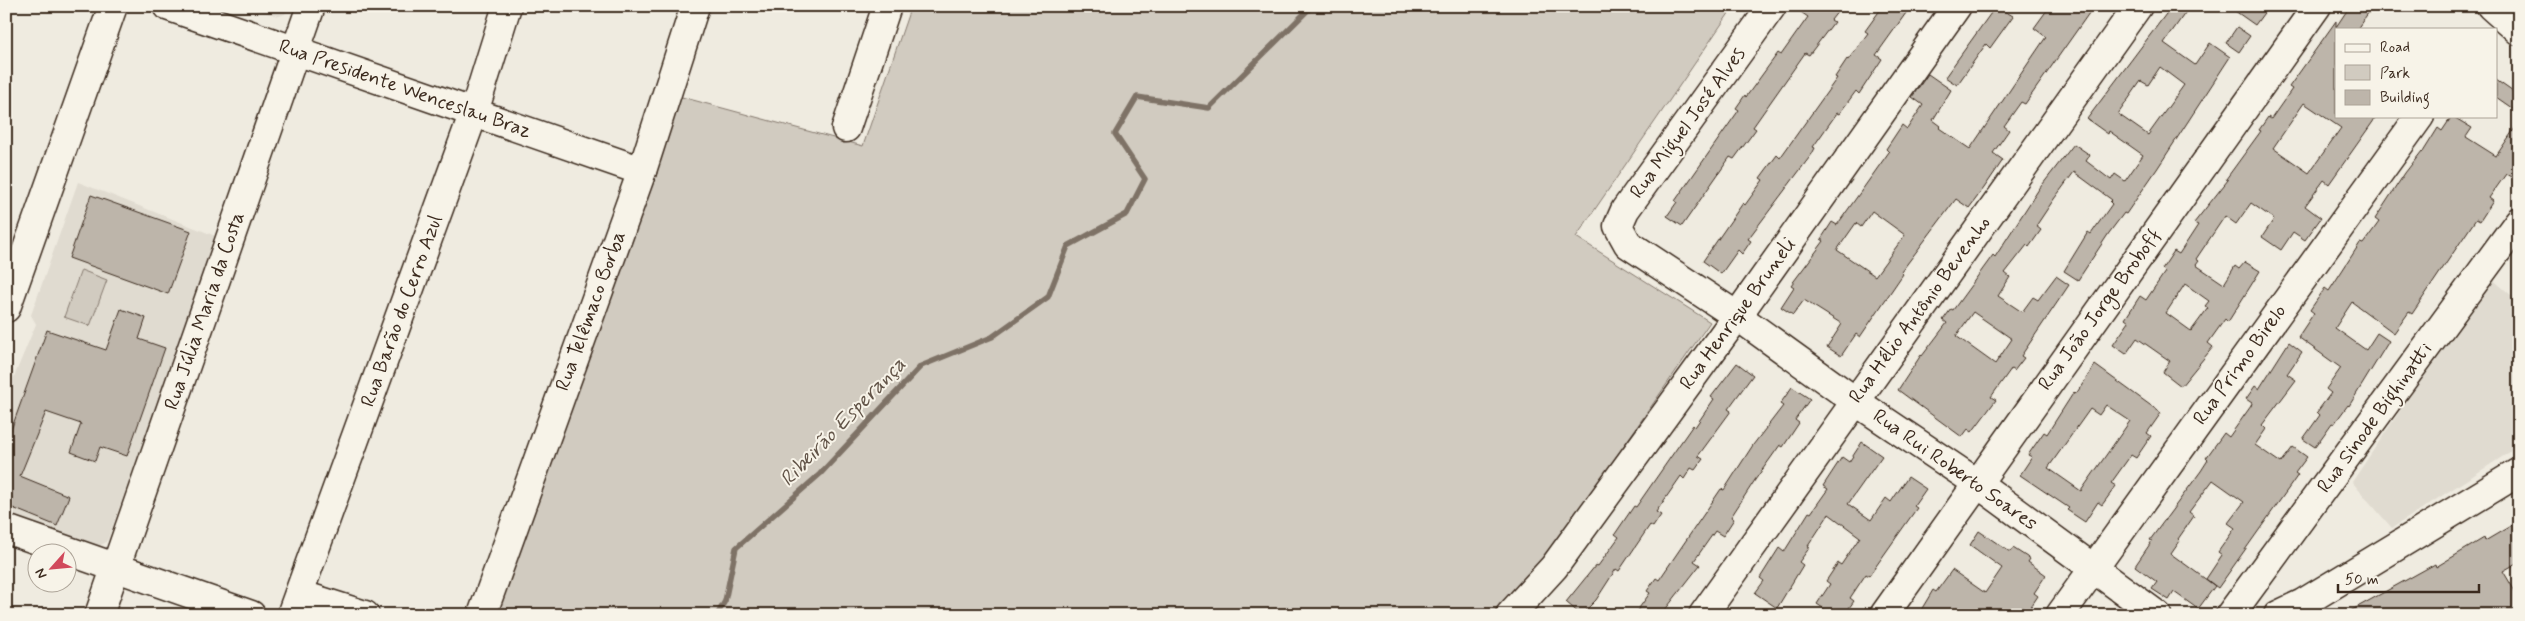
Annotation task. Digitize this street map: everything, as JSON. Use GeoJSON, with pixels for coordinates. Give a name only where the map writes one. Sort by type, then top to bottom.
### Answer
{"type":"FeatureCollection","features":[{"type":"Feature","properties":{"kind":"street"},"geometry":{"type":"LineString","coordinates":[[6,308],[113,6]]}},
{"type":"Feature","properties":{"kind":"street","name":"Rua Presidente Wenceslau Braz"},"geometry":{"type":"LineString","coordinates":[[167,6],[642,171]]}},
{"type":"Feature","properties":{"kind":"street","name":"Rua Júlia Maria da Costa"},"geometry":{"type":"LineString","coordinates":[[99,615],[311,6]]}},
{"type":"Feature","properties":{"kind":"street","name":"Rua Barão do Cerro Azul"},"geometry":{"type":"LineString","coordinates":[[295,604],[474,112],[507,6]]}},
{"type":"Feature","properties":{"kind":"street","name":"Rua Telêmaco Borba"},"geometry":{"type":"LineString","coordinates":[[482,615],[642,171],[695,6]]}},
{"type":"Feature","properties":{"kind":"street"},"geometry":{"type":"LineString","coordinates":[[846,128],[888,6]]}},
{"type":"Feature","properties":{"kind":"street","name":"Rua Miguel José Alves"},"geometry":{"type":"LineString","coordinates":[[1628,244],[1618,226],[1625,210],[1772,6]]}},
{"type":"Feature","properties":{"kind":"street","name":"Rua Henrique Bruneli"},"geometry":{"type":"LineString","coordinates":[[1510,615],[1554,567],[1737,316],[1957,6]]}},
{"type":"Feature","properties":{"kind":"street","name":"Rua Hélio Antônio Bevenho"},"geometry":{"type":"LineString","coordinates":[[1703,615],[2138,6]]}},
{"type":"Feature","properties":{"kind":"street","name":"Rua João Jorge Broboff"},"geometry":{"type":"LineString","coordinates":[[1884,615],[2317,6]]}},
{"type":"Feature","properties":{"kind":"street"},"geometry":{"type":"LineString","coordinates":[[2490,15],[2519,31]]}},
{"type":"Feature","properties":{"kind":"street","name":"Rua Primo Birelo"},"geometry":{"type":"LineString","coordinates":[[2060,615],[2419,118]]}},
{"type":"Feature","properties":{"kind":"street","name":"Rua Sinode Bighinatti"},"geometry":{"type":"LineString","coordinates":[[2230,615],[2519,221]]}},
{"type":"Feature","properties":{"kind":"street","name":"Rua Rui Roberto Soares"},"geometry":{"type":"LineString","coordinates":[[1628,244],[1737,316],[1855,401],[1977,483],[2157,615]]}},
{"type":"Feature","properties":{"kind":"street"},"geometry":{"type":"LineString","coordinates":[[2278,615],[2303,603],[2519,472]]}},
{"type":"Feature","properties":{"kind":"street"},"geometry":{"type":"LineString","coordinates":[[6,529],[252,615]]}},
{"type":"Feature","properties":{"kind":"street"},"geometry":{"type":"LineString","coordinates":[[2257,579],[2267,590],[2283,600],[2303,603]]}},
{"type":"Feature","properties":{"kind":"street"},"geometry":{"type":"LineString","coordinates":[[295,604],[364,615]]}},
{"type":"Feature","properties":{"kind":"shaded area"},"geometry":{"type":"Polygon","coordinates":[[[240,6],[290,6],[285,14],[279,16],[240,6]]]}},
{"type":"Feature","properties":{"kind":"shaded area"},"geometry":{"type":"Polygon","coordinates":[[[78,182],[218,237],[108,539],[97,547],[6,514],[6,396],[36,324],[31,315],[78,182]]]}},
{"type":"Feature","properties":{"kind":"shaded area"},"geometry":{"type":"Polygon","coordinates":[[[2490,277],[2519,302],[2519,446],[2392,528],[2352,482],[2490,277]]]}},
{"type":"Feature","properties":{"kind":"green space"},"geometry":{"type":"Polygon","coordinates":[[[911,6],[1734,6],[1576,237],[1710,322],[1544,560],[1491,615],[494,615],[655,175],[678,96],[863,146],[911,6]]]}},
{"type":"Feature","properties":{"kind":"green space"},"geometry":{"type":"Polygon","coordinates":[[[81,270],[107,280],[90,326],[64,317],[81,270]]]}},
{"type":"Feature","properties":{"kind":"building"},"geometry":{"type":"Polygon","coordinates":[[[1792,6],[1842,6],[1831,20],[1834,22],[1809,55],[1805,53],[1753,127],[1756,129],[1734,159],[1730,157],[1682,226],[1667,216],[1677,202],[1675,201],[1739,110],[1736,108],[1745,95],[1746,97],[1778,53],[1781,55],[1808,17],[1792,6]]]}},
{"type":"Feature","properties":{"kind":"building"},"geometry":{"type":"Polygon","coordinates":[[[1883,6],[1911,6],[1876,55],[1882,59],[1859,94],[1856,91],[1839,114],[1837,113],[1813,147],[1815,148],[1812,154],[1748,239],[1751,241],[1742,254],[1738,250],[1721,274],[1703,261],[1743,203],[1745,205],[1763,180],[1760,178],[1777,155],[1780,158],[1837,78],[1835,77],[1868,33],[1865,31],[1883,6]]]}},
{"type":"Feature","properties":{"kind":"building"},"geometry":{"type":"Polygon","coordinates":[[[1996,6],[2013,16],[1990,48],[1986,44],[1957,85],[1945,77],[1996,6]]]}},
{"type":"Feature","properties":{"kind":"building"},"geometry":{"type":"Polygon","coordinates":[[[2050,6],[2094,6],[2025,104],[2021,102],[2004,126],[2009,130],[1993,153],[2003,160],[1984,188],[1969,208],[1956,199],[1901,272],[1903,274],[1860,337],[1856,334],[1841,356],[1827,347],[1842,324],[1804,300],[1793,315],[1781,307],[1794,287],[1791,285],[1824,241],[1821,239],[1832,222],[1837,225],[1889,152],[1886,149],[1902,125],[1907,129],[1923,105],[1912,97],[1928,74],[1951,90],[1933,120],[1941,126],[1939,128],[1970,149],[2046,37],[2034,28],[2050,6]],[[1872,211],[1861,227],[1856,223],[1837,250],[1875,276],[1905,235],[1872,211]]]}},
{"type":"Feature","properties":{"kind":"building"},"geometry":{"type":"Polygon","coordinates":[[[2172,6],[2190,6],[2164,43],[2195,65],[2210,43],[2230,57],[2157,169],[2126,214],[2124,213],[2109,233],[2078,280],[2064,271],[2088,232],[2091,234],[2112,204],[2110,202],[2112,200],[2074,172],[2054,199],[2036,226],[2041,230],[2029,247],[2027,245],[2005,273],[2010,277],[1998,296],[2022,312],[2033,297],[2038,300],[2056,276],[2069,285],[2021,356],[2024,358],[2014,371],[2011,369],[1991,397],[1996,400],[1972,432],[1968,429],[1962,437],[1898,390],[1921,355],[1947,323],[1943,320],[1951,309],[1953,310],[1993,255],[1995,257],[2039,189],[2074,144],[2090,155],[2086,161],[2111,180],[2115,174],[2125,181],[2143,155],[2109,131],[2108,134],[2087,119],[2172,6]],[[2160,67],[2148,85],[2141,81],[2118,114],[2148,135],[2184,85],[2160,67]],[[1973,312],[1956,336],[1995,364],[2012,339],[1973,312]]]}},
{"type":"Feature","properties":{"kind":"building"},"geometry":{"type":"Polygon","coordinates":[[[2228,6],[2269,6],[2255,25],[2228,6]]]}},
{"type":"Feature","properties":{"kind":"building"},"geometry":{"type":"Polygon","coordinates":[[[2350,6],[2373,6],[2358,28],[2335,28],[2335,118],[2376,118],[2329,184],[2324,180],[2305,206],[2321,218],[2305,240],[2293,232],[2281,250],[2262,237],[2274,219],[2251,203],[2236,224],[2225,216],[2196,259],[2199,261],[2196,265],[2224,284],[2235,266],[2239,269],[2245,262],[2260,271],[2228,322],[2225,319],[2208,343],[2213,347],[2181,386],[2163,372],[2170,361],[2137,338],[2126,354],[2113,345],[2129,322],[2125,319],[2140,296],[2146,300],[2165,272],[2162,269],[2174,251],[2179,254],[2198,225],[2194,223],[2228,180],[2226,179],[2261,131],[2259,130],[2268,117],[2271,119],[2292,89],[2289,87],[2336,21],[2336,27],[2350,6]],[[2304,103],[2273,148],[2309,173],[2341,128],[2304,103]],[[2185,284],[2166,313],[2191,331],[2208,308],[2205,306],[2209,301],[2185,284]]]}},
{"type":"Feature","properties":{"kind":"building"},"geometry":{"type":"Polygon","coordinates":[[[2237,27],[2250,36],[2239,52],[2226,43],[2237,27]]]}},
{"type":"Feature","properties":{"kind":"building"},"geometry":{"type":"Polygon","coordinates":[[[2498,81],[2519,96],[2519,113],[2498,98],[2498,81]]]}},
{"type":"Feature","properties":{"kind":"building"},"geometry":{"type":"Polygon","coordinates":[[[2451,118],[2455,118],[2472,128],[2466,137],[2496,156],[2519,122],[2519,167],[2511,177],[2506,174],[2489,198],[2493,201],[2480,221],[2476,219],[2412,314],[2409,312],[2394,333],[2352,302],[2335,328],[2366,350],[2377,333],[2389,341],[2349,406],[2334,424],[2332,423],[2315,447],[2303,439],[2320,415],[2317,412],[2331,393],[2326,389],[2341,368],[2298,337],[2314,313],[2310,310],[2325,288],[2329,291],[2360,243],[2363,244],[2379,222],[2375,219],[2405,173],[2423,152],[2438,128],[2442,131],[2451,118]]]}},
{"type":"Feature","properties":{"kind":"building"},"geometry":{"type":"Polygon","coordinates":[[[91,195],[191,231],[168,294],[69,258],[91,195]]]}},
{"type":"Feature","properties":{"kind":"building"},"geometry":{"type":"Polygon","coordinates":[[[121,309],[146,318],[139,339],[165,348],[127,456],[100,447],[95,461],[71,452],[81,424],[46,412],[20,476],[69,496],[57,526],[8,506],[6,509],[6,444],[47,330],[106,350],[121,309]]]}},
{"type":"Feature","properties":{"kind":"building"},"geometry":{"type":"Polygon","coordinates":[[[2289,342],[2302,352],[2287,374],[2296,380],[2262,425],[2266,429],[2255,445],[2281,463],[2293,447],[2307,457],[2295,473],[2298,475],[2218,588],[2206,579],[2222,555],[2218,552],[2235,528],[2228,523],[2244,502],[2213,480],[2189,512],[2194,516],[2178,539],[2180,541],[2171,554],[2215,586],[2198,609],[2174,592],[2169,600],[2152,589],[2157,582],[2135,566],[2152,541],[2150,540],[2201,471],[2208,460],[2206,458],[2224,433],[2229,437],[2251,406],[2252,403],[2246,399],[2255,386],[2259,389],[2289,342]]]}},
{"type":"Feature","properties":{"kind":"building"},"geometry":{"type":"Polygon","coordinates":[[[1737,363],[1753,375],[1728,409],[1731,411],[1698,456],[1703,459],[1695,470],[1691,468],[1684,479],[1681,476],[1656,512],[1661,515],[1653,527],[1650,525],[1619,571],[1616,569],[1596,600],[1581,615],[1566,602],[1596,565],[1598,566],[1619,537],[1615,534],[1693,425],[1695,427],[1714,399],[1711,397],[1737,363]]]}},
{"type":"Feature","properties":{"kind":"building"},"geometry":{"type":"Polygon","coordinates":[[[2095,365],[2161,413],[2147,433],[2151,436],[2136,458],[2131,455],[2111,483],[2116,486],[2102,505],[2098,502],[2085,522],[2067,510],[2069,508],[2020,475],[2032,457],[2028,455],[2044,432],[2047,434],[2074,392],[2076,394],[2095,365]],[[2106,405],[2099,415],[2090,409],[2048,468],[2081,491],[2130,421],[2106,405]]]}},
{"type":"Feature","properties":{"kind":"building"},"geometry":{"type":"Polygon","coordinates":[[[1792,387],[1810,399],[1795,420],[1799,423],[1783,447],[1780,445],[1755,480],[1731,517],[1734,519],[1723,536],[1715,531],[1694,561],[1700,565],[1661,615],[1634,615],[1650,593],[1647,591],[1656,578],[1659,580],[1721,489],[1724,490],[1753,445],[1783,406],[1780,404],[1792,387]]]}},
{"type":"Feature","properties":{"kind":"building"},"geometry":{"type":"Polygon","coordinates":[[[1862,442],[1882,456],[1848,504],[1871,520],[1886,498],[1891,502],[1908,477],[1926,489],[1914,506],[1917,508],[1869,576],[1866,574],[1850,598],[1854,601],[1844,615],[1833,615],[1817,604],[1830,584],[1826,581],[1838,563],[1841,565],[1860,537],[1829,514],[1799,562],[1803,565],[1777,608],[1755,593],[1764,581],[1760,578],[1779,548],[1784,552],[1809,512],[1811,513],[1828,489],[1823,486],[1842,457],[1849,462],[1862,442]]]}},
{"type":"Feature","properties":{"kind":"building"},"geometry":{"type":"Polygon","coordinates":[[[2519,521],[2519,562],[2503,571],[2519,598],[2519,611],[2513,615],[2343,615],[2435,564],[2436,567],[2484,538],[2485,541],[2519,521]]]}},
{"type":"Feature","properties":{"kind":"building"},"geometry":{"type":"Polygon","coordinates":[[[1979,531],[2010,552],[2013,548],[2030,559],[2028,562],[2046,575],[2034,593],[2038,596],[2028,611],[2022,607],[2017,615],[1918,615],[1933,590],[1936,592],[1952,570],[1985,593],[2002,568],[1970,545],[1979,531]]]}},
{"type":"Feature","properties":{"kind":"waterway","name":"Ribeirão Esperança"},"geometry":{"type":"LineString","coordinates":[[717,615],[725,601],[736,548],[820,474],[921,366],[992,337],[1048,297],[1068,246],[1127,214],[1145,179],[1115,134],[1137,97],[1209,108],[1312,6]]}}]}
